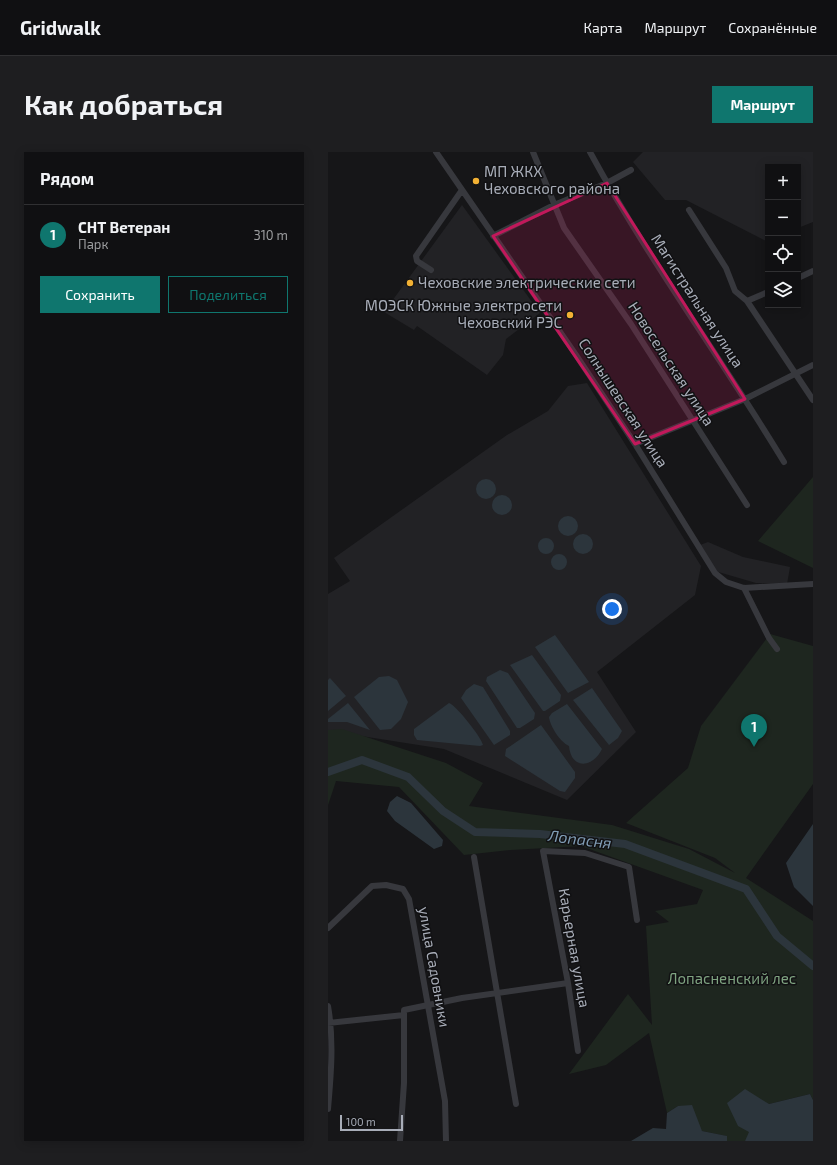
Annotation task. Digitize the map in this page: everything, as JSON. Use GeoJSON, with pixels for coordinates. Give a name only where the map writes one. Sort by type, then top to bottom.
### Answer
{"type":"FeatureCollection","features":[{"type":"Feature","properties":{"kind":"street","name":"Солнышевская улица"},"geometry":{"type":"LineString","coordinates":[[436,152],[635,444],[715,573],[726,582],[744,588]]}},
{"type":"Feature","properties":{"kind":"street","name":"Новосельская улица"},"geometry":{"type":"LineString","coordinates":[[533,152],[564,228],[631,324],[747,505]]}},
{"type":"Feature","properties":{"kind":"street","name":"Магистральная улица"},"geometry":{"type":"LineString","coordinates":[[590,152],[607,183],[784,462]]}},
{"type":"Feature","properties":{"kind":"street"},"geometry":{"type":"LineString","coordinates":[[494,236],[554,205],[607,183],[631,170]]}},
{"type":"Feature","properties":{"kind":"street"},"geometry":{"type":"LineString","coordinates":[[431,270],[416,262],[416,256],[462,190]]}},
{"type":"Feature","properties":{"kind":"street"},"geometry":{"type":"LineString","coordinates":[[689,210],[726,268],[735,291],[747,301],[813,400]]}},
{"type":"Feature","properties":{"kind":"street"},"geometry":{"type":"LineString","coordinates":[[801,277],[813,271]]}},
{"type":"Feature","properties":{"kind":"street"},"geometry":{"type":"LineString","coordinates":[[747,301],[765,293]]}},
{"type":"Feature","properties":{"kind":"street"},"geometry":{"type":"LineString","coordinates":[[635,444],[745,399],[813,365]]}},
{"type":"Feature","properties":{"kind":"street"},"geometry":{"type":"LineString","coordinates":[[776,649],[744,588],[813,584]]}},
{"type":"Feature","properties":{"kind":"street","name":"Карьерная улица"},"geometry":{"type":"LineString","coordinates":[[578,1051],[568,983],[543,851],[585,853],[629,867],[637,920]]}},
{"type":"Feature","properties":{"kind":"street"},"geometry":{"type":"LineString","coordinates":[[474,857],[516,1104]]}},
{"type":"Feature","properties":{"kind":"street","name":"улица Садовники"},"geometry":{"type":"LineString","coordinates":[[328,927],[372,886],[386,884],[403,889],[409,899],[445,1101],[446,1141]]}},
{"type":"Feature","properties":{"kind":"street"},"geometry":{"type":"LineString","coordinates":[[400,1141],[404,1083],[404,1010],[427,1004],[568,983]]}},
{"type":"Feature","properties":{"kind":"street"},"geometry":{"type":"LineString","coordinates":[[328,1006],[332,1068],[328,1109]]}},
{"type":"Feature","properties":{"kind":"street"},"geometry":{"type":"LineString","coordinates":[[329,1022],[404,1015]]}},
{"type":"Feature","properties":{"kind":"highlighted area"},"geometry":{"type":"Polygon","coordinates":[[[607,183],[745,399],[635,444],[493,236],[607,183]]]}},
{"type":"Feature","properties":{"kind":"shaded area"},"geometry":{"type":"Polygon","coordinates":[[[643,152],[813,152],[813,222],[801,227],[801,164],[765,164],[765,240],[686,200],[665,200],[633,162],[643,152]]]}},
{"type":"Feature","properties":{"kind":"shaded area"},"geometry":{"type":"Polygon","coordinates":[[[462,205],[540,313],[506,339],[503,355],[487,375],[417,326],[414,330],[384,312],[462,205]]]}},
{"type":"Feature","properties":{"kind":"shaded area"},"geometry":{"type":"Polygon","coordinates":[[[587,383],[701,566],[695,595],[597,672],[636,732],[567,800],[444,749],[328,732],[328,594],[350,581],[334,558],[507,435],[548,411],[568,386],[587,383]]]}},
{"type":"Feature","properties":{"kind":"shaded area"},"geometry":{"type":"Polygon","coordinates":[[[486,479],[493,482],[496,489],[493,496],[486,499],[479,496],[476,489],[479,482],[486,479]]]}},
{"type":"Feature","properties":{"kind":"shaded area"},"geometry":{"type":"Polygon","coordinates":[[[502,495],[509,498],[512,505],[509,512],[502,515],[495,512],[492,505],[495,498],[502,495]]]}},
{"type":"Feature","properties":{"kind":"shaded area"},"geometry":{"type":"Polygon","coordinates":[[[568,516],[575,519],[578,526],[575,533],[568,536],[561,533],[558,526],[561,519],[568,516]]]}},
{"type":"Feature","properties":{"kind":"shaded area"},"geometry":{"type":"Polygon","coordinates":[[[583,534],[590,537],[593,544],[590,551],[583,554],[576,551],[573,544],[576,537],[583,534]]]}},
{"type":"Feature","properties":{"kind":"shaded area"},"geometry":{"type":"Polygon","coordinates":[[[543,538],[549,538],[554,543],[552,552],[549,554],[543,554],[538,549],[538,543],[543,538]]]}},
{"type":"Feature","properties":{"kind":"shaded area"},"geometry":{"type":"Polygon","coordinates":[[[708,542],[743,557],[790,567],[787,584],[756,583],[715,571],[700,545],[708,542]]]}},
{"type":"Feature","properties":{"kind":"shaded area"},"geometry":{"type":"Polygon","coordinates":[[[556,554],[562,554],[567,559],[565,568],[562,570],[556,570],[551,565],[551,559],[556,554]]]}},
{"type":"Feature","properties":{"kind":"shaded area"},"geometry":{"type":"Polygon","coordinates":[[[555,635],[589,682],[568,693],[535,647],[555,635]]]}},
{"type":"Feature","properties":{"kind":"shaded area"},"geometry":{"type":"Polygon","coordinates":[[[532,655],[561,695],[560,701],[545,711],[543,711],[510,665],[532,655]]]}},
{"type":"Feature","properties":{"kind":"shaded area"},"geometry":{"type":"Polygon","coordinates":[[[500,670],[508,673],[535,713],[534,719],[520,728],[517,728],[486,681],[487,677],[500,670]]]}},
{"type":"Feature","properties":{"kind":"shaded area"},"geometry":{"type":"Polygon","coordinates":[[[389,676],[397,680],[408,702],[401,719],[391,729],[380,730],[354,697],[379,677],[389,676]]]}},
{"type":"Feature","properties":{"kind":"shaded area"},"geometry":{"type":"Polygon","coordinates":[[[330,678],[346,696],[328,711],[328,680],[330,678]]]}},
{"type":"Feature","properties":{"kind":"shaded area"},"geometry":{"type":"Polygon","coordinates":[[[474,684],[483,687],[510,731],[510,735],[494,745],[461,698],[466,690],[474,684]]]}},
{"type":"Feature","properties":{"kind":"shaded area"},"geometry":{"type":"Polygon","coordinates":[[[592,688],[622,731],[618,738],[609,745],[573,700],[592,688]]]}},
{"type":"Feature","properties":{"kind":"shaded area"},"geometry":{"type":"Polygon","coordinates":[[[348,703],[370,730],[347,722],[328,722],[328,719],[348,703]]]}},
{"type":"Feature","properties":{"kind":"shaded area"},"geometry":{"type":"Polygon","coordinates":[[[449,703],[457,709],[468,722],[482,741],[483,745],[480,746],[417,740],[414,735],[414,729],[449,703]]]}},
{"type":"Feature","properties":{"kind":"shaded area"},"geometry":{"type":"Polygon","coordinates":[[[567,704],[602,749],[593,760],[588,763],[578,763],[574,759],[569,746],[559,737],[553,729],[550,721],[549,717],[552,713],[567,704]]]}},
{"type":"Feature","properties":{"kind":"shaded area"},"geometry":{"type":"Polygon","coordinates":[[[541,725],[575,772],[575,778],[565,792],[560,791],[505,756],[506,749],[541,725]]]}},
{"type":"Feature","properties":{"kind":"shaded area"},"geometry":{"type":"Polygon","coordinates":[[[397,796],[411,803],[443,840],[442,846],[434,849],[395,821],[387,811],[390,802],[397,796]]]}},
{"type":"Feature","properties":{"kind":"shaded area"},"geometry":{"type":"Polygon","coordinates":[[[813,824],[813,906],[794,887],[786,863],[813,824]]]}},
{"type":"Feature","properties":{"kind":"shaded area"},"geometry":{"type":"Polygon","coordinates":[[[745,1089],[769,1104],[810,1094],[813,1100],[813,1141],[745,1141],[749,1132],[738,1126],[727,1103],[745,1089]]]}},
{"type":"Feature","properties":{"kind":"shaded area"},"geometry":{"type":"Polygon","coordinates":[[[692,1105],[702,1131],[727,1136],[727,1141],[631,1141],[653,1128],[666,1129],[667,1113],[678,1106],[692,1105]]]}},
{"type":"Feature","properties":{"kind":"green space"},"geometry":{"type":"Polygon","coordinates":[[[813,477],[813,568],[758,541],[813,477]]]}},
{"type":"Feature","properties":{"kind":"green space","name":"Лопасненский лес"},"geometry":{"type":"Polygon","coordinates":[[[770,634],[813,646],[813,784],[746,878],[813,921],[813,1100],[810,1094],[769,1104],[745,1141],[727,1141],[726,1136],[702,1131],[678,1106],[667,1113],[649,1033],[606,1065],[569,1074],[628,994],[652,1025],[646,926],[669,922],[655,911],[697,904],[703,890],[581,846],[511,850],[464,855],[399,787],[336,781],[328,805],[328,730],[342,729],[446,763],[483,783],[469,806],[612,825],[689,849],[735,873],[715,858],[626,823],[688,768],[701,726],[770,634]]]}},
{"type":"Feature","properties":{"kind":"waterway","name":"Лопасня"},"geometry":{"type":"LineString","coordinates":[[328,772],[362,760],[408,777],[443,811],[475,832],[540,834],[625,844],[746,889],[777,936],[813,966]]}},
{"type":"Feature","properties":{"kind":"place","name":"МП ЖКХ Чеховского района"},"geometry":{"type":"Point","coordinates":[476,181]}},
{"type":"Feature","properties":{"kind":"place","name":"Чеховские электрические сети"},"geometry":{"type":"Point","coordinates":[410,283]}},
{"type":"Feature","properties":{"kind":"place","name":"МОЭСК Южные электросети Чеховский РЭС"},"geometry":{"type":"Point","coordinates":[570,315]}},
{"type":"Feature","properties":{"kind":"place","name":"СНТ Ветеран"},"geometry":{"type":"Point","coordinates":[754,747]}}]}
